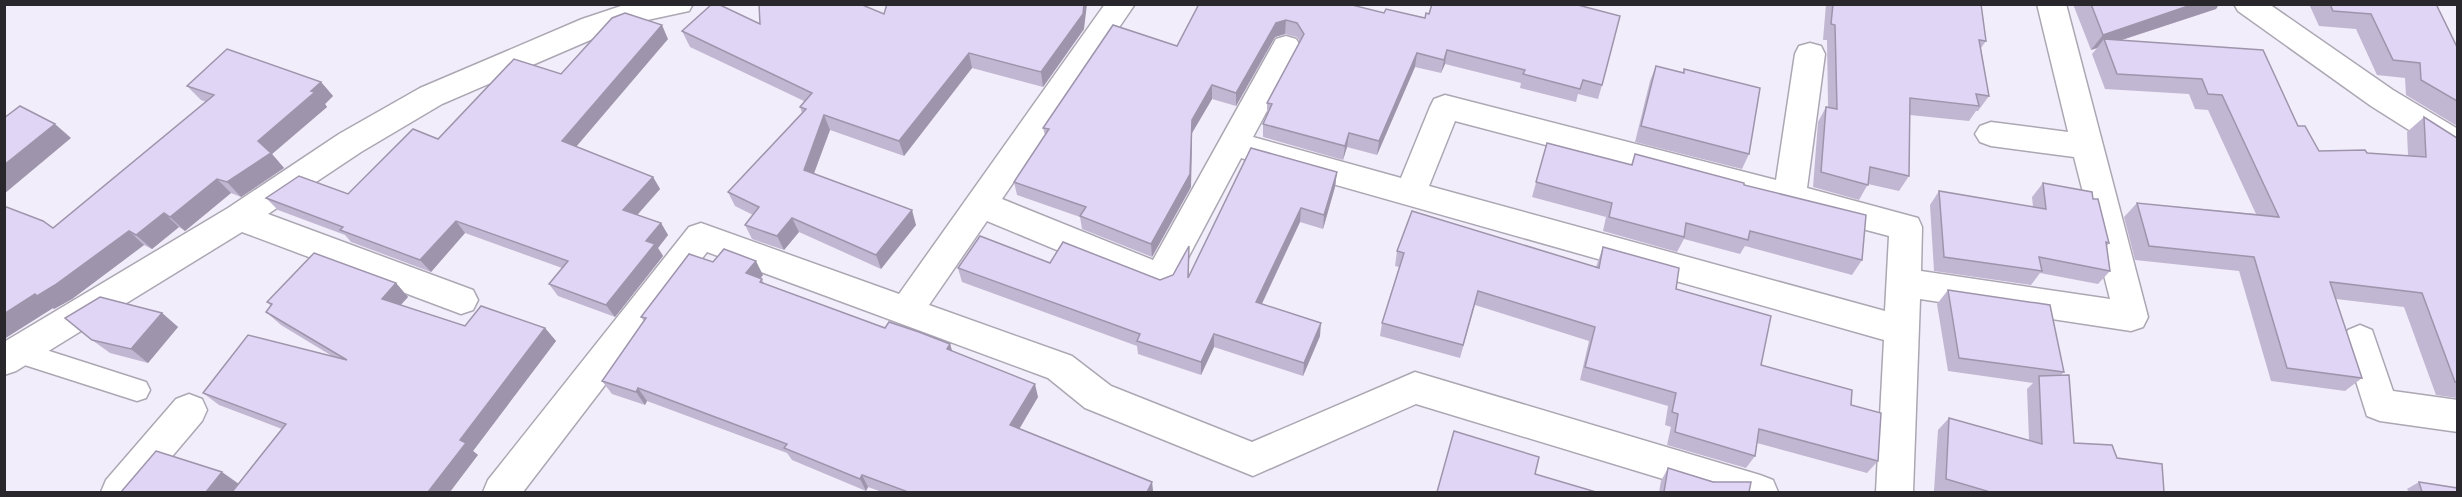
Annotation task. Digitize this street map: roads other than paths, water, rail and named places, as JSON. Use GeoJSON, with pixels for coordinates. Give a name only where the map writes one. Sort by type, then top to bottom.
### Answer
{"type":"FeatureCollection","features":[{"type":"Feature","properties":{"kind":"street"},"geometry":{"type":"LineString","coordinates":[[11,356],[239,217],[350,143],[431,96],[634,12],[679,4]]}},
{"type":"Feature","properties":{"kind":"street"},"geometry":{"type":"LineString","coordinates":[[906,311],[1121,4]]}},
{"type":"Feature","properties":{"kind":"street"},"geometry":{"type":"LineString","coordinates":[[1903,282],[2131,317],[2051,4]]}},
{"type":"Feature","properties":{"kind":"street"},"geometry":{"type":"LineString","coordinates":[[2248,4],[2382,98],[2457,145]]}},
{"type":"Feature","properties":{"kind":"street"},"geometry":{"type":"LineString","coordinates":[[980,204],[1160,278],[1286,47]]}},
{"type":"Feature","properties":{"kind":"street"},"geometry":{"type":"LineString","coordinates":[[1790,196],[1810,54]]}},
{"type":"Feature","properties":{"kind":"street"},"geometry":{"type":"LineString","coordinates":[[1410,194],[1445,107],[1906,227],[1894,492]]}},
{"type":"Feature","properties":{"kind":"street"},"geometry":{"type":"LineString","coordinates":[[1991,134],[2087,147]]}},
{"type":"Feature","properties":{"kind":"street"},"geometry":{"type":"LineString","coordinates":[[1234,144],[1901,330]]}},
{"type":"Feature","properties":{"kind":"street"},"geometry":{"type":"LineString","coordinates":[[239,217],[461,300]]}},
{"type":"Feature","properties":{"kind":"street"},"geometry":{"type":"LineString","coordinates":[[509,490],[701,236],[1060,367],[1098,397],[1253,459],[1415,388],[1760,492]]}},
{"type":"Feature","properties":{"kind":"street"},"geometry":{"type":"LineString","coordinates":[[2360,340],[2380,405],[2457,416]]}},
{"type":"Feature","properties":{"kind":"street"},"geometry":{"type":"LineString","coordinates":[[119,492],[189,410]]}},
{"type":"Feature","properties":{"kind":"lane"},"geometry":{"type":"LineString","coordinates":[[11,356],[137,390]]}}]}
